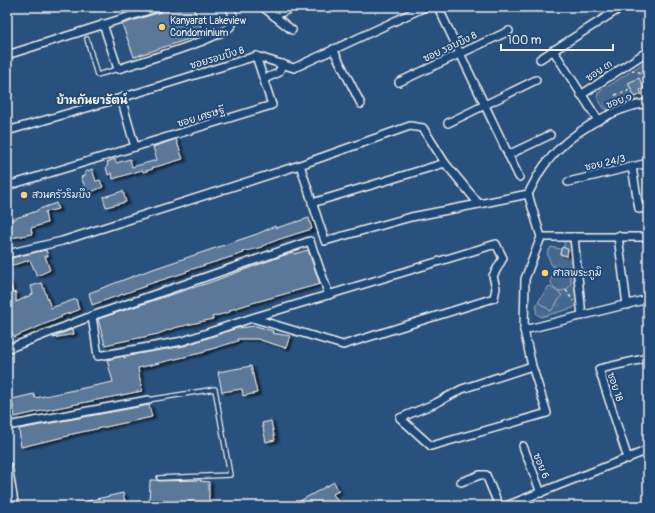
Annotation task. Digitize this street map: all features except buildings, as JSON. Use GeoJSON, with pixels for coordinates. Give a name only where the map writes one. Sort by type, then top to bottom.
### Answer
{"type":"FeatureCollection","features":[{"type":"Feature","properties":{"kind":"street"},"geometry":{"type":"LineString","coordinates":[[7,55],[159,7]]}},
{"type":"Feature","properties":{"kind":"street"},"geometry":{"type":"LineString","coordinates":[[103,24],[118,69],[193,45],[218,34],[230,26],[233,22],[230,7]]}},
{"type":"Feature","properties":{"kind":"street"},"geometry":{"type":"LineString","coordinates":[[263,7],[292,30]]}},
{"type":"Feature","properties":{"kind":"street"},"geometry":{"type":"LineString","coordinates":[[274,16],[293,7]]}},
{"type":"Feature","properties":{"kind":"street","name":"ซอยรอบบึง 8"},"geometry":{"type":"LineString","coordinates":[[7,131],[121,98],[256,56],[294,68],[425,7]]}},
{"type":"Feature","properties":{"kind":"street"},"geometry":{"type":"LineString","coordinates":[[438,7],[518,177]]}},
{"type":"Feature","properties":{"kind":"street"},"geometry":{"type":"LineString","coordinates":[[540,59],[622,7]]}},
{"type":"Feature","properties":{"kind":"street","name":"ซอย รอบบึง 8"},"geometry":{"type":"LineString","coordinates":[[399,82],[509,30]]}},
{"type":"Feature","properties":{"kind":"street"},"geometry":{"type":"LineString","coordinates":[[334,49],[361,104]]}},
{"type":"Feature","properties":{"kind":"street"},"geometry":{"type":"LineString","coordinates":[[553,50],[598,120]]}},
{"type":"Feature","properties":{"kind":"street","name":"ซอย ๓"},"geometry":{"type":"LineString","coordinates":[[581,95],[648,51]]}},
{"type":"Feature","properties":{"kind":"street"},"geometry":{"type":"LineString","coordinates":[[256,56],[264,79],[278,73],[283,64]]}},
{"type":"Feature","properties":{"kind":"street","name":"ซอย เศรษฐี"},"geometry":{"type":"LineString","coordinates":[[7,186],[272,105],[264,79]]}},
{"type":"Feature","properties":{"kind":"street"},"geometry":{"type":"LineString","coordinates":[[448,123],[484,104],[536,80]]}},
{"type":"Feature","properties":{"kind":"street"},"geometry":{"type":"LineString","coordinates":[[121,98],[135,147]]}},
{"type":"Feature","properties":{"kind":"street","name":"ซอย ๑"},"geometry":{"type":"LineString","coordinates":[[528,194],[546,162],[572,137],[598,120],[637,105],[648,103]]}},
{"type":"Feature","properties":{"kind":"street"},"geometry":{"type":"LineString","coordinates":[[7,254],[62,241],[300,166],[410,126],[423,128],[445,163],[479,204]]}},
{"type":"Feature","properties":{"kind":"street"},"geometry":{"type":"LineString","coordinates":[[508,156],[550,135]]}},
{"type":"Feature","properties":{"kind":"street"},"geometry":{"type":"LineString","coordinates":[[312,203],[445,163]]}},
{"type":"Feature","properties":{"kind":"street","name":"ซอย 24/3"},"geometry":{"type":"LineString","coordinates":[[568,182],[648,163]]}},
{"type":"Feature","properties":{"kind":"street"},"geometry":{"type":"LineString","coordinates":[[300,166],[325,241],[411,217],[528,194],[542,236],[525,279],[524,330],[532,366],[547,412],[431,446],[400,418],[436,403],[462,389],[532,366]]}},
{"type":"Feature","properties":{"kind":"street"},"geometry":{"type":"LineString","coordinates":[[632,167],[639,209],[648,207]]}},
{"type":"Feature","properties":{"kind":"street"},"geometry":{"type":"LineString","coordinates":[[542,236],[648,236]]}},
{"type":"Feature","properties":{"kind":"street"},"geometry":{"type":"LineString","coordinates":[[574,236],[582,316]]}},
{"type":"Feature","properties":{"kind":"street"},"geometry":{"type":"LineString","coordinates":[[618,236],[628,305]]}},
{"type":"Feature","properties":{"kind":"street"},"geometry":{"type":"LineString","coordinates":[[7,350],[92,316],[310,241],[328,295]]}},
{"type":"Feature","properties":{"kind":"street"},"geometry":{"type":"LineString","coordinates":[[92,316],[98,356],[183,341],[252,318],[496,244],[503,258],[493,276],[496,288],[494,298],[343,345],[252,318]]}},
{"type":"Feature","properties":{"kind":"street"},"geometry":{"type":"LineString","coordinates":[[524,330],[648,299]]}},
{"type":"Feature","properties":{"kind":"street","name":"ซอย 18"},"geometry":{"type":"LineString","coordinates":[[628,459],[599,369],[648,358]]}},
{"type":"Feature","properties":{"kind":"street"},"geometry":{"type":"LineString","coordinates":[[7,426],[148,400]]}},
{"type":"Feature","properties":{"kind":"street","name":"ซอย 6"},"geometry":{"type":"LineString","coordinates":[[523,446],[541,493]]}},
{"type":"Feature","properties":{"kind":"street"},"geometry":{"type":"LineString","coordinates":[[506,506],[648,450]]}},
{"type":"Feature","properties":{"kind":"street"},"geometry":{"type":"LineString","coordinates":[[7,468],[13,506]]}},
{"type":"Feature","properties":{"kind":"street"},"geometry":{"type":"LineString","coordinates":[[461,482],[486,474],[499,506]]}},
{"type":"Feature","properties":{"kind":"lane"},"geometry":{"type":"LineString","coordinates":[[87,39],[97,75],[118,69]]}},
{"type":"Feature","properties":{"kind":"lane"},"geometry":{"type":"LineString","coordinates":[[148,400],[214,389],[230,475],[158,478]]}},
{"type":"Feature","properties":{"kind":"path"},"geometry":{"type":"LineString","coordinates":[[632,70],[648,76]]}},
{"type":"Feature","properties":{"kind":"path"},"geometry":{"type":"LineString","coordinates":[[615,95],[626,92],[631,88]]}},
{"type":"Feature","properties":{"kind":"green space"},"geometry":{"type":"Polygon","coordinates":[[[648,60],[648,97],[608,110],[604,108],[597,98],[598,93],[648,60]]]}},
{"type":"Feature","properties":{"kind":"green space"},"geometry":{"type":"Polygon","coordinates":[[[564,241],[570,241],[578,304],[573,308],[541,317],[536,313],[537,303],[538,302],[551,311],[562,295],[558,292],[563,291],[571,282],[569,276],[561,271],[558,272],[551,264],[547,253],[551,247],[561,249],[560,254],[566,256],[568,249],[564,248],[564,241]]]}},
{"type":"Feature","properties":{"kind":"green space"},"geometry":{"type":"Polygon","coordinates":[[[561,271],[568,274],[571,281],[568,288],[561,291],[554,288],[551,281],[554,274],[561,271]]]}},
{"type":"Feature","properties":{"kind":"green space"},"geometry":{"type":"Polygon","coordinates":[[[549,286],[562,295],[551,311],[538,302],[549,286]]]}},
{"type":"Feature","properties":{"kind":"place","name":"Kanyarat Lakeview Condominium"},"geometry":{"type":"Point","coordinates":[162,27]}},
{"type":"Feature","properties":{"kind":"place","name":"สวนครัวริมบึง"},"geometry":{"type":"Point","coordinates":[24,195]}},
{"type":"Feature","properties":{"kind":"place","name":"ศาลพระภูมิ"},"geometry":{"type":"Point","coordinates":[545,273]}},
{"type":"Feature","properties":{"kind":"district","name":"บ้านกันยารัตน์"},"geometry":{"type":"Point","coordinates":[92,100]}}]}
